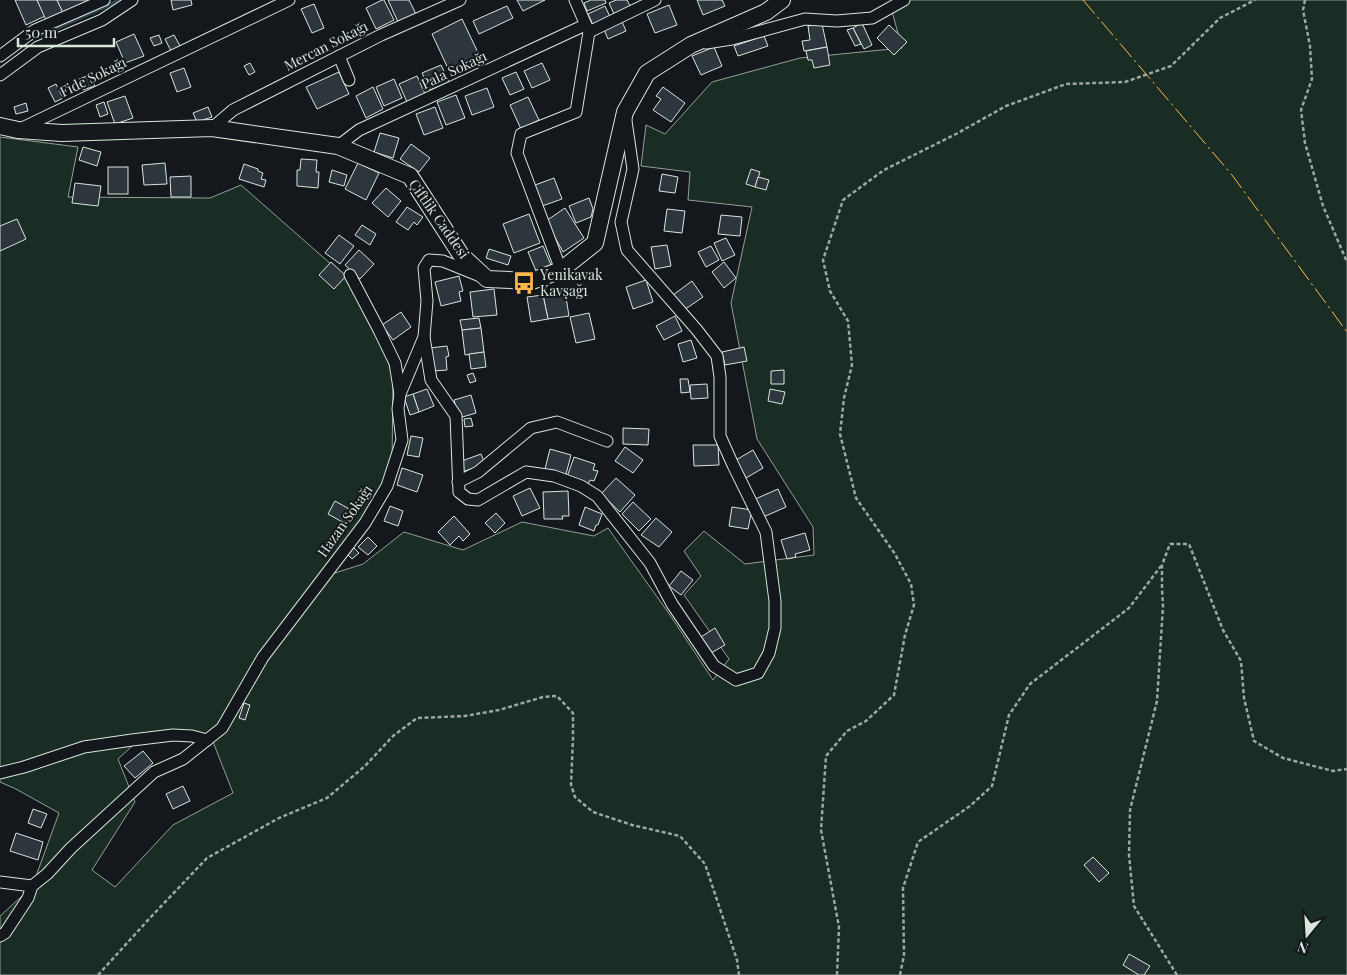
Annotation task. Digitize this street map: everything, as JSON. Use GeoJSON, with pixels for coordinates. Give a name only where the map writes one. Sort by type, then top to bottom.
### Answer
{"type":"FeatureCollection","features":[{"type":"Feature","properties":{"kind":"street"},"geometry":{"type":"LineString","coordinates":[[0,56],[34,30],[104,0]]}},
{"type":"Feature","properties":{"kind":"street"},"geometry":{"type":"LineString","coordinates":[[0,75],[38,47],[102,20],[132,0]]}},
{"type":"Feature","properties":{"kind":"street","name":"Fide Sokağı"},"geometry":{"type":"LineString","coordinates":[[18,130],[289,0]]}},
{"type":"Feature","properties":{"kind":"street","name":"Mercan Sokağı"},"geometry":{"type":"LineString","coordinates":[[212,128],[233,110],[381,35],[460,0]]}},
{"type":"Feature","properties":{"kind":"street"},"geometry":{"type":"LineString","coordinates":[[562,270],[517,153],[520,134],[576,112],[587,29],[575,0]]}},
{"type":"Feature","properties":{"kind":"street","name":"Pala Sokağı"},"geometry":{"type":"LineString","coordinates":[[338,146],[359,130],[655,0]]}},
{"type":"Feature","properties":{"kind":"street"},"geometry":{"type":"LineString","coordinates":[[487,279],[532,281],[562,270],[595,243],[624,112],[647,72],[691,45],[766,12],[782,0]]}},
{"type":"Feature","properties":{"kind":"street"},"geometry":{"type":"LineString","coordinates":[[691,45],[732,39],[805,19],[838,21],[872,18],[904,0]]}},
{"type":"Feature","properties":{"kind":"street"},"geometry":{"type":"LineString","coordinates":[[339,56],[349,80]]}},
{"type":"Feature","properties":{"kind":"street"},"geometry":{"type":"LineString","coordinates":[[424,337],[430,380],[456,416],[459,492],[468,499],[478,500],[526,472],[554,476],[582,486],[597,496],[650,564],[672,604],[714,666],[736,680],[758,673],[768,652],[775,628],[775,602],[766,532],[732,465],[720,436],[720,377],[717,356],[627,250],[620,222],[633,169],[624,112]]}},
{"type":"Feature","properties":{"kind":"street","name":"Çiftlik Caddesi"},"geometry":{"type":"LineString","coordinates":[[0,126],[18,130],[62,133],[212,128],[338,146],[410,176],[461,255],[487,279]]}},
{"type":"Feature","properties":{"kind":"street","name":"Hazan Sokağı"},"geometry":{"type":"LineString","coordinates":[[32,886],[154,772],[183,759],[222,728],[263,658],[364,523],[387,486],[402,440],[398,409],[400,394],[424,337],[427,301],[424,268],[429,260],[443,261],[487,279]]}},
{"type":"Feature","properties":{"kind":"street"},"geometry":{"type":"LineString","coordinates":[[350,275],[395,363],[400,394]]}},
{"type":"Feature","properties":{"kind":"street"},"geometry":{"type":"LineString","coordinates":[[458,482],[478,472],[530,428],[557,422],[607,441]]}},
{"type":"Feature","properties":{"kind":"street"},"geometry":{"type":"LineString","coordinates":[[0,773],[84,747],[173,735],[192,736],[207,740]]}},
{"type":"Feature","properties":{"kind":"street"},"geometry":{"type":"LineString","coordinates":[[0,882],[32,886],[28,898],[5,933],[0,936]]}},
{"type":"Feature","properties":{"kind":"path"},"geometry":{"type":"LineString","coordinates":[[837,975],[840,927],[821,830],[826,756],[847,731],[866,721],[894,695],[905,635],[914,605],[911,584],[899,561],[856,498],[840,434],[844,398],[852,365],[848,321],[830,291],[823,260],[843,200],[884,170],[956,134],[1006,106],[1066,84],[1125,82],[1172,66],[1220,18],[1255,0]]}},
{"type":"Feature","properties":{"kind":"path"},"geometry":{"type":"LineString","coordinates":[[1305,0],[1303,10],[1310,46],[1312,79],[1301,110],[1305,143],[1323,206],[1347,262]]}},
{"type":"Feature","properties":{"kind":"path"},"geometry":{"type":"LineString","coordinates":[[900,975],[904,955],[903,888],[918,842],[970,806],[992,786],[1009,715],[1030,684],[1129,608],[1162,565],[1170,544],[1189,544],[1223,630],[1241,661],[1244,698],[1254,741],[1283,758],[1333,771],[1347,768]]}},
{"type":"Feature","properties":{"kind":"path"},"geometry":{"type":"LineString","coordinates":[[1162,565],[1163,606],[1157,701],[1130,810],[1129,855],[1134,906],[1177,975]]}},
{"type":"Feature","properties":{"kind":"path"},"geometry":{"type":"LineString","coordinates":[[98,975],[149,918],[207,858],[279,818],[327,798],[365,766],[393,736],[418,718],[465,716],[499,710],[543,697],[557,696],[573,713],[571,785],[575,797],[593,812],[632,825],[680,836],[705,864],[737,960],[739,975]]}},
{"type":"Feature","properties":{"kind":"green space"},"geometry":{"type":"Polygon","coordinates":[[[900,0],[1347,0],[1347,975],[0,975],[0,916],[32,887],[59,813],[0,782],[0,137],[78,147],[68,197],[210,198],[241,185],[365,294],[393,376],[392,465],[359,528],[333,557],[335,573],[363,564],[404,532],[463,550],[522,522],[594,536],[608,528],[670,615],[713,680],[729,659],[684,595],[701,576],[684,551],[704,531],[745,564],[814,555],[813,527],[757,439],[731,303],[752,207],[688,200],[690,172],[641,166],[646,125],[665,134],[712,82],[800,58],[902,48],[890,4],[900,0]],[[210,734],[143,736],[118,759],[135,802],[92,870],[115,887],[173,825],[233,793],[210,734]]]}},
{"type":"Feature","properties":{"kind":"building"},"geometry":{"type":"Polygon","coordinates":[[[15,0],[37,0],[45,16],[26,25],[15,0]]]}},
{"type":"Feature","properties":{"kind":"building"},"geometry":{"type":"Polygon","coordinates":[[[37,0],[57,0],[63,12],[46,20],[37,0]]]}},
{"type":"Feature","properties":{"kind":"building"},"geometry":{"type":"Polygon","coordinates":[[[57,0],[91,0],[64,15],[57,0]]]}},
{"type":"Feature","properties":{"kind":"building"},"geometry":{"type":"Polygon","coordinates":[[[171,0],[191,0],[192,5],[173,10],[171,0]]]}},
{"type":"Feature","properties":{"kind":"building"},"geometry":{"type":"Polygon","coordinates":[[[384,0],[394,20],[376,29],[366,8],[384,0]]]}},
{"type":"Feature","properties":{"kind":"building"},"geometry":{"type":"Polygon","coordinates":[[[388,0],[409,0],[416,14],[398,22],[388,0]]]}},
{"type":"Feature","properties":{"kind":"building"},"geometry":{"type":"Polygon","coordinates":[[[517,0],[545,0],[523,11],[517,0]]]}},
{"type":"Feature","properties":{"kind":"building"},"geometry":{"type":"Polygon","coordinates":[[[591,0],[605,0],[606,3],[587,11],[584,3],[591,0]]]}},
{"type":"Feature","properties":{"kind":"building"},"geometry":{"type":"Polygon","coordinates":[[[616,0],[627,0],[630,6],[614,14],[609,3],[616,0]]]}},
{"type":"Feature","properties":{"kind":"building"},"geometry":{"type":"Polygon","coordinates":[[[697,0],[722,0],[725,6],[703,15],[697,0]]]}},
{"type":"Feature","properties":{"kind":"building"},"geometry":{"type":"Polygon","coordinates":[[[314,4],[324,28],[312,33],[301,9],[314,4]]]}},
{"type":"Feature","properties":{"kind":"building"},"geometry":{"type":"Polygon","coordinates":[[[669,5],[677,25],[655,33],[647,14],[669,5]]]}},
{"type":"Feature","properties":{"kind":"building"},"geometry":{"type":"Polygon","coordinates":[[[507,6],[513,18],[479,34],[473,21],[507,6]]]}},
{"type":"Feature","properties":{"kind":"building"},"geometry":{"type":"Polygon","coordinates":[[[605,6],[611,19],[594,27],[588,14],[605,6]]]}},
{"type":"Feature","properties":{"kind":"building"},"geometry":{"type":"Polygon","coordinates":[[[462,19],[482,61],[451,75],[432,34],[462,19]]]}},
{"type":"Feature","properties":{"kind":"building"},"geometry":{"type":"Polygon","coordinates":[[[621,19],[626,31],[608,39],[603,27],[621,19]]]}},
{"type":"Feature","properties":{"kind":"building"},"geometry":{"type":"Polygon","coordinates":[[[862,23],[872,45],[864,49],[853,28],[862,23]]]}},
{"type":"Feature","properties":{"kind":"building"},"geometry":{"type":"Polygon","coordinates":[[[822,24],[827,47],[804,51],[802,41],[810,40],[808,26],[822,24]]]}},
{"type":"Feature","properties":{"kind":"building"},"geometry":{"type":"Polygon","coordinates":[[[889,25],[907,42],[894,55],[877,38],[889,25]]]}},
{"type":"Feature","properties":{"kind":"building"},"geometry":{"type":"Polygon","coordinates":[[[853,28],[861,44],[855,46],[847,30],[853,28]]]}},
{"type":"Feature","properties":{"kind":"building"},"geometry":{"type":"Polygon","coordinates":[[[134,34],[144,56],[125,63],[116,42],[134,34]]]}},
{"type":"Feature","properties":{"kind":"building"},"geometry":{"type":"Polygon","coordinates":[[[159,35],[162,43],[154,46],[150,38],[159,35]]]}},
{"type":"Feature","properties":{"kind":"building"},"geometry":{"type":"Polygon","coordinates":[[[174,35],[180,46],[171,51],[165,39],[174,35]]]}},
{"type":"Feature","properties":{"kind":"building"},"geometry":{"type":"Polygon","coordinates":[[[764,36],[768,46],[738,56],[734,46],[764,36]]]}},
{"type":"Feature","properties":{"kind":"building"},"geometry":{"type":"Polygon","coordinates":[[[714,47],[722,66],[701,75],[692,56],[714,47]]]}},
{"type":"Feature","properties":{"kind":"building"},"geometry":{"type":"Polygon","coordinates":[[[827,47],[830,65],[814,68],[812,60],[808,60],[806,51],[827,47]]]}},
{"type":"Feature","properties":{"kind":"building"},"geometry":{"type":"Polygon","coordinates":[[[250,63],[255,72],[249,75],[244,66],[250,63]]]}},
{"type":"Feature","properties":{"kind":"building"},"geometry":{"type":"Polygon","coordinates":[[[542,63],[550,80],[532,88],[524,71],[542,63]]]}},
{"type":"Feature","properties":{"kind":"building"},"geometry":{"type":"Polygon","coordinates":[[[441,65],[449,82],[430,90],[422,73],[441,65]]]}},
{"type":"Feature","properties":{"kind":"building"},"geometry":{"type":"Polygon","coordinates":[[[184,68],[191,87],[177,92],[170,73],[184,68]]]}},
{"type":"Feature","properties":{"kind":"building"},"geometry":{"type":"Polygon","coordinates":[[[339,72],[349,94],[317,109],[306,87],[339,72]]]}},
{"type":"Feature","properties":{"kind":"building"},"geometry":{"type":"Polygon","coordinates":[[[516,72],[524,89],[510,95],[502,78],[516,72]]]}},
{"type":"Feature","properties":{"kind":"building"},"geometry":{"type":"Polygon","coordinates":[[[90,75],[95,86],[83,90],[79,79],[90,75]]]}},
{"type":"Feature","properties":{"kind":"building"},"geometry":{"type":"Polygon","coordinates":[[[417,76],[425,94],[407,102],[399,84],[417,76]]]}},
{"type":"Feature","properties":{"kind":"building"},"geometry":{"type":"Polygon","coordinates":[[[394,79],[402,98],[384,106],[376,87],[394,79]]]}},
{"type":"Feature","properties":{"kind":"building"},"geometry":{"type":"Polygon","coordinates":[[[56,84],[63,98],[55,102],[48,88],[56,84]]]}},
{"type":"Feature","properties":{"kind":"building"},"geometry":{"type":"Polygon","coordinates":[[[373,87],[383,109],[366,118],[356,96],[373,87]]]}},
{"type":"Feature","properties":{"kind":"building"},"geometry":{"type":"Polygon","coordinates":[[[663,87],[685,103],[671,122],[653,110],[661,99],[656,96],[663,87]]]}},
{"type":"Feature","properties":{"kind":"building"},"geometry":{"type":"Polygon","coordinates":[[[487,88],[494,107],[472,115],[465,96],[487,88]]]}},
{"type":"Feature","properties":{"kind":"building"},"geometry":{"type":"Polygon","coordinates":[[[456,95],[465,118],[446,125],[437,102],[456,95]]]}},
{"type":"Feature","properties":{"kind":"building"},"geometry":{"type":"Polygon","coordinates":[[[125,96],[133,118],[115,124],[107,102],[125,96]]]}},
{"type":"Feature","properties":{"kind":"building"},"geometry":{"type":"Polygon","coordinates":[[[528,97],[539,120],[521,129],[510,105],[528,97]]]}},
{"type":"Feature","properties":{"kind":"building"},"geometry":{"type":"Polygon","coordinates":[[[104,102],[108,114],[100,117],[96,105],[104,102]]]}},
{"type":"Feature","properties":{"kind":"building"},"geometry":{"type":"Polygon","coordinates":[[[26,103],[28,111],[16,114],[14,107],[26,103]]]}},
{"type":"Feature","properties":{"kind":"building"},"geometry":{"type":"Polygon","coordinates":[[[208,107],[212,117],[197,122],[193,113],[208,107]]]}},
{"type":"Feature","properties":{"kind":"building"},"geometry":{"type":"Polygon","coordinates":[[[435,107],[443,128],[424,135],[416,114],[435,107]]]}},
{"type":"Feature","properties":{"kind":"building"},"geometry":{"type":"Polygon","coordinates":[[[380,133],[399,138],[393,158],[374,152],[380,133]]]}},
{"type":"Feature","properties":{"kind":"building"},"geometry":{"type":"Polygon","coordinates":[[[411,144],[430,158],[419,172],[400,159],[411,144]]]}},
{"type":"Feature","properties":{"kind":"building"},"geometry":{"type":"Polygon","coordinates":[[[83,147],[101,152],[97,166],[79,160],[83,147]]]}},
{"type":"Feature","properties":{"kind":"building"},"geometry":{"type":"Polygon","coordinates":[[[301,159],[317,160],[316,172],[319,172],[318,188],[297,186],[297,170],[300,170],[301,159]]]}},
{"type":"Feature","properties":{"kind":"building"},"geometry":{"type":"Polygon","coordinates":[[[165,163],[167,184],[144,185],[142,165],[165,163]]]}},
{"type":"Feature","properties":{"kind":"building"},"geometry":{"type":"Polygon","coordinates":[[[358,163],[379,173],[366,200],[345,189],[358,163]]]}},
{"type":"Feature","properties":{"kind":"building"},"geometry":{"type":"Polygon","coordinates":[[[244,164],[263,173],[261,179],[266,180],[264,187],[239,179],[244,164]]]}},
{"type":"Feature","properties":{"kind":"building"},"geometry":{"type":"Polygon","coordinates":[[[108,167],[128,167],[128,194],[108,194],[108,167]]]}},
{"type":"Feature","properties":{"kind":"building"},"geometry":{"type":"Polygon","coordinates":[[[751,169],[760,172],[755,187],[746,184],[751,169]]]}},
{"type":"Feature","properties":{"kind":"building"},"geometry":{"type":"Polygon","coordinates":[[[332,170],[347,175],[344,186],[329,182],[332,170]]]}},
{"type":"Feature","properties":{"kind":"building"},"geometry":{"type":"Polygon","coordinates":[[[662,174],[678,177],[675,193],[659,191],[662,174]]]}},
{"type":"Feature","properties":{"kind":"building"},"geometry":{"type":"Polygon","coordinates":[[[191,176],[191,197],[171,197],[170,177],[191,176]]]}},
{"type":"Feature","properties":{"kind":"building"},"geometry":{"type":"Polygon","coordinates":[[[758,177],[769,180],[766,190],[755,187],[758,177]]]}},
{"type":"Feature","properties":{"kind":"building"},"geometry":{"type":"Polygon","coordinates":[[[554,178],[562,199],[542,206],[535,185],[554,178]]]}},
{"type":"Feature","properties":{"kind":"building"},"geometry":{"type":"Polygon","coordinates":[[[75,183],[101,186],[98,206],[72,203],[75,183]]]}},
{"type":"Feature","properties":{"kind":"building"},"geometry":{"type":"Polygon","coordinates":[[[386,188],[401,201],[388,217],[372,203],[386,188]]]}},
{"type":"Feature","properties":{"kind":"building"},"geometry":{"type":"Polygon","coordinates":[[[589,198],[593,209],[591,217],[576,223],[569,206],[589,198]]]}},
{"type":"Feature","properties":{"kind":"building"},"geometry":{"type":"Polygon","coordinates":[[[407,207],[423,217],[417,225],[414,222],[408,230],[396,222],[407,207]]]}},
{"type":"Feature","properties":{"kind":"building"},"geometry":{"type":"Polygon","coordinates":[[[565,208],[584,238],[563,252],[546,221],[565,208]]]}},
{"type":"Feature","properties":{"kind":"building"},"geometry":{"type":"Polygon","coordinates":[[[667,209],[685,211],[682,233],[664,231],[667,209]]]}},
{"type":"Feature","properties":{"kind":"building"},"geometry":{"type":"Polygon","coordinates":[[[529,214],[540,243],[514,253],[503,224],[529,214]]]}},
{"type":"Feature","properties":{"kind":"building"},"geometry":{"type":"Polygon","coordinates":[[[721,215],[742,217],[740,236],[718,234],[721,215]]]}},
{"type":"Feature","properties":{"kind":"building"},"geometry":{"type":"Polygon","coordinates":[[[17,219],[26,239],[0,251],[0,226],[17,219]]]}},
{"type":"Feature","properties":{"kind":"building"},"geometry":{"type":"Polygon","coordinates":[[[362,225],[376,234],[370,245],[355,235],[362,225]]]}},
{"type":"Feature","properties":{"kind":"building"},"geometry":{"type":"Polygon","coordinates":[[[339,235],[354,246],[340,264],[325,253],[339,235]]]}},
{"type":"Feature","properties":{"kind":"building"},"geometry":{"type":"Polygon","coordinates":[[[726,238],[735,255],[722,261],[714,243],[726,238]]]}},
{"type":"Feature","properties":{"kind":"building"},"geometry":{"type":"Polygon","coordinates":[[[667,245],[671,266],[655,269],[651,247],[667,245]]]}},
{"type":"Feature","properties":{"kind":"building"},"geometry":{"type":"Polygon","coordinates":[[[543,246],[551,265],[536,271],[528,252],[543,246]]]}},
{"type":"Feature","properties":{"kind":"building"},"geometry":{"type":"Polygon","coordinates":[[[711,246],[719,260],[706,267],[698,252],[711,246]]]}},
{"type":"Feature","properties":{"kind":"building"},"geometry":{"type":"Polygon","coordinates":[[[489,249],[511,256],[508,265],[486,258],[489,249]]]}},
{"type":"Feature","properties":{"kind":"building"},"geometry":{"type":"Polygon","coordinates":[[[359,250],[374,264],[360,279],[345,265],[359,250]]]}},
{"type":"Feature","properties":{"kind":"building"},"geometry":{"type":"Polygon","coordinates":[[[331,262],[346,276],[334,289],[319,275],[331,262]]]}},
{"type":"Feature","properties":{"kind":"building"},"geometry":{"type":"Polygon","coordinates":[[[724,262],[736,278],[724,288],[712,272],[724,262]]]}},
{"type":"Feature","properties":{"kind":"building"},"geometry":{"type":"Polygon","coordinates":[[[459,276],[463,291],[459,292],[461,301],[441,306],[435,282],[459,276]]]}},
{"type":"Feature","properties":{"kind":"building"},"geometry":{"type":"Polygon","coordinates":[[[646,280],[653,302],[633,309],[626,287],[646,280]]]}},
{"type":"Feature","properties":{"kind":"building"},"geometry":{"type":"Polygon","coordinates":[[[692,281],[703,297],[684,310],[673,295],[692,281]]]}},
{"type":"Feature","properties":{"kind":"building"},"geometry":{"type":"Polygon","coordinates":[[[494,289],[497,315],[473,317],[470,292],[494,289]]]}},
{"type":"Feature","properties":{"kind":"building"},"geometry":{"type":"Polygon","coordinates":[[[565,291],[569,316],[548,319],[543,295],[565,291]]]}},
{"type":"Feature","properties":{"kind":"building"},"geometry":{"type":"Polygon","coordinates":[[[543,295],[548,319],[531,322],[527,297],[543,295]]]}},
{"type":"Feature","properties":{"kind":"building"},"geometry":{"type":"Polygon","coordinates":[[[401,312],[411,327],[393,340],[382,325],[401,312]]]}},
{"type":"Feature","properties":{"kind":"building"},"geometry":{"type":"Polygon","coordinates":[[[589,313],[595,339],[576,343],[570,317],[589,313]]]}},
{"type":"Feature","properties":{"kind":"building"},"geometry":{"type":"Polygon","coordinates":[[[675,316],[682,331],[664,340],[656,326],[675,316]]]}},
{"type":"Feature","properties":{"kind":"building"},"geometry":{"type":"Polygon","coordinates":[[[479,318],[481,328],[462,330],[460,320],[479,318]]]}},
{"type":"Feature","properties":{"kind":"building"},"geometry":{"type":"Polygon","coordinates":[[[481,328],[484,352],[465,355],[462,330],[481,328]]]}},
{"type":"Feature","properties":{"kind":"building"},"geometry":{"type":"Polygon","coordinates":[[[691,340],[697,358],[683,362],[678,344],[691,340]]]}},
{"type":"Feature","properties":{"kind":"building"},"geometry":{"type":"Polygon","coordinates":[[[447,346],[449,356],[446,357],[447,370],[433,371],[430,348],[447,346]]]}},
{"type":"Feature","properties":{"kind":"building"},"geometry":{"type":"Polygon","coordinates":[[[744,347],[747,361],[725,365],[722,352],[744,347]]]}},
{"type":"Feature","properties":{"kind":"building"},"geometry":{"type":"Polygon","coordinates":[[[484,352],[486,367],[471,369],[469,354],[484,352]]]}},
{"type":"Feature","properties":{"kind":"building"},"geometry":{"type":"Polygon","coordinates":[[[784,370],[784,384],[771,384],[771,371],[784,370]]]}},
{"type":"Feature","properties":{"kind":"building"},"geometry":{"type":"Polygon","coordinates":[[[473,373],[476,381],[470,383],[467,375],[473,373]]]}},
{"type":"Feature","properties":{"kind":"building"},"geometry":{"type":"Polygon","coordinates":[[[680,379],[688,379],[690,392],[681,393],[680,379]]]}},
{"type":"Feature","properties":{"kind":"building"},"geometry":{"type":"Polygon","coordinates":[[[707,384],[708,398],[691,399],[690,385],[707,384]]]}},
{"type":"Feature","properties":{"kind":"building"},"geometry":{"type":"Polygon","coordinates":[[[427,389],[434,406],[419,412],[413,394],[427,389]]]}},
{"type":"Feature","properties":{"kind":"building"},"geometry":{"type":"Polygon","coordinates":[[[770,389],[785,392],[782,404],[768,401],[770,389]]]}},
{"type":"Feature","properties":{"kind":"building"},"geometry":{"type":"Polygon","coordinates":[[[413,394],[419,412],[410,415],[404,397],[413,394]]]}},
{"type":"Feature","properties":{"kind":"building"},"geometry":{"type":"Polygon","coordinates":[[[471,395],[476,413],[459,418],[454,400],[471,395]]]}},
{"type":"Feature","properties":{"kind":"building"},"geometry":{"type":"Polygon","coordinates":[[[471,418],[473,426],[465,427],[464,419],[471,418]]]}},
{"type":"Feature","properties":{"kind":"building"},"geometry":{"type":"Polygon","coordinates":[[[623,428],[649,429],[648,445],[623,444],[623,428]]]}},
{"type":"Feature","properties":{"kind":"building"},"geometry":{"type":"Polygon","coordinates":[[[411,436],[423,438],[419,457],[407,455],[411,436]]]}},
{"type":"Feature","properties":{"kind":"building"},"geometry":{"type":"Polygon","coordinates":[[[693,445],[718,445],[719,465],[694,466],[693,445]]]}},
{"type":"Feature","properties":{"kind":"building"},"geometry":{"type":"Polygon","coordinates":[[[625,447],[643,460],[633,473],[615,461],[625,447]]]}},
{"type":"Feature","properties":{"kind":"building"},"geometry":{"type":"Polygon","coordinates":[[[550,449],[571,455],[566,474],[545,469],[550,449]]]}},
{"type":"Feature","properties":{"kind":"building"},"geometry":{"type":"Polygon","coordinates":[[[753,450],[763,468],[746,478],[736,460],[753,450]]]}},
{"type":"Feature","properties":{"kind":"building"},"geometry":{"type":"Polygon","coordinates":[[[481,454],[485,464],[462,472],[459,462],[481,454]]]}},
{"type":"Feature","properties":{"kind":"building"},"geometry":{"type":"Polygon","coordinates":[[[574,457],[595,464],[593,470],[598,471],[594,481],[590,480],[588,484],[567,477],[574,457]]]}},
{"type":"Feature","properties":{"kind":"building"},"geometry":{"type":"Polygon","coordinates":[[[402,468],[423,475],[417,492],[397,485],[402,468]]]}},
{"type":"Feature","properties":{"kind":"building"},"geometry":{"type":"Polygon","coordinates":[[[616,478],[635,495],[620,512],[601,494],[616,478]]]}},
{"type":"Feature","properties":{"kind":"building"},"geometry":{"type":"Polygon","coordinates":[[[530,488],[540,508],[522,516],[513,496],[530,488]]]}},
{"type":"Feature","properties":{"kind":"building"},"geometry":{"type":"Polygon","coordinates":[[[778,489],[786,507],[761,518],[753,500],[778,489]]]}},
{"type":"Feature","properties":{"kind":"building"},"geometry":{"type":"Polygon","coordinates":[[[568,491],[569,516],[562,516],[563,519],[544,519],[543,492],[568,491]]]}},
{"type":"Feature","properties":{"kind":"building"},"geometry":{"type":"Polygon","coordinates":[[[335,501],[353,511],[346,524],[328,514],[335,501]]]}},
{"type":"Feature","properties":{"kind":"building"},"geometry":{"type":"Polygon","coordinates":[[[633,502],[651,519],[639,531],[622,514],[633,502]]]}},
{"type":"Feature","properties":{"kind":"building"},"geometry":{"type":"Polygon","coordinates":[[[390,506],[403,511],[398,526],[384,521],[390,506]]]}},
{"type":"Feature","properties":{"kind":"building"},"geometry":{"type":"Polygon","coordinates":[[[585,507],[602,514],[594,531],[579,525],[585,507]]]}},
{"type":"Feature","properties":{"kind":"building"},"geometry":{"type":"Polygon","coordinates":[[[732,507],[752,510],[748,529],[729,526],[732,507]]]}},
{"type":"Feature","properties":{"kind":"building"},"geometry":{"type":"Polygon","coordinates":[[[496,513],[505,523],[495,533],[485,523],[496,513]]]}},
{"type":"Feature","properties":{"kind":"building"},"geometry":{"type":"Polygon","coordinates":[[[454,516],[470,534],[463,541],[459,536],[450,545],[438,532],[454,516]]]}},
{"type":"Feature","properties":{"kind":"building"},"geometry":{"type":"Polygon","coordinates":[[[656,518],[672,532],[659,547],[641,535],[656,518]]]}},
{"type":"Feature","properties":{"kind":"building"},"geometry":{"type":"Polygon","coordinates":[[[805,533],[810,550],[795,554],[796,557],[787,559],[781,540],[805,533]]]}},
{"type":"Feature","properties":{"kind":"building"},"geometry":{"type":"Polygon","coordinates":[[[368,537],[377,546],[368,555],[358,547],[368,537]]]}},
{"type":"Feature","properties":{"kind":"building"},"geometry":{"type":"Polygon","coordinates":[[[354,548],[359,553],[352,559],[347,554],[354,548]]]}},
{"type":"Feature","properties":{"kind":"building"},"geometry":{"type":"Polygon","coordinates":[[[681,571],[693,580],[681,595],[669,586],[681,571]]]}},
{"type":"Feature","properties":{"kind":"building"},"geometry":{"type":"Polygon","coordinates":[[[715,628],[725,645],[711,653],[701,637],[715,628]]]}},
{"type":"Feature","properties":{"kind":"building"},"geometry":{"type":"Polygon","coordinates":[[[244,703],[250,705],[245,720],[239,718],[244,703]]]}},
{"type":"Feature","properties":{"kind":"building"},"geometry":{"type":"Polygon","coordinates":[[[143,751],[153,763],[135,778],[124,766],[143,751]]]}},
{"type":"Feature","properties":{"kind":"building"},"geometry":{"type":"Polygon","coordinates":[[[183,786],[190,801],[173,809],[166,794],[183,786]]]}},
{"type":"Feature","properties":{"kind":"building"},"geometry":{"type":"Polygon","coordinates":[[[33,809],[47,814],[41,828],[28,823],[33,809]]]}},
{"type":"Feature","properties":{"kind":"building"},"geometry":{"type":"Polygon","coordinates":[[[16,833],[43,842],[38,860],[10,851],[16,833]]]}},
{"type":"Feature","properties":{"kind":"building"},"geometry":{"type":"Polygon","coordinates":[[[1093,857],[1109,873],[1099,882],[1084,865],[1093,857]]]}},
{"type":"Feature","properties":{"kind":"building"},"geometry":{"type":"Polygon","coordinates":[[[1129,954],[1150,966],[1144,975],[1139,975],[1123,965],[1129,954]]]}},
{"type":"Feature","properties":{"kind":"waterway"},"geometry":{"type":"LineString","coordinates":[[32,39],[120,0]]}},
{"type":"Feature","properties":{"kind":"power"},"geometry":{"type":"LineString","coordinates":[[1083,0],[1232,175],[1347,332]]}},
{"type":"Feature","properties":{"kind":"place","name":"Yenikavak Kavşağı"},"geometry":{"type":"Point","coordinates":[524,283]}}]}
